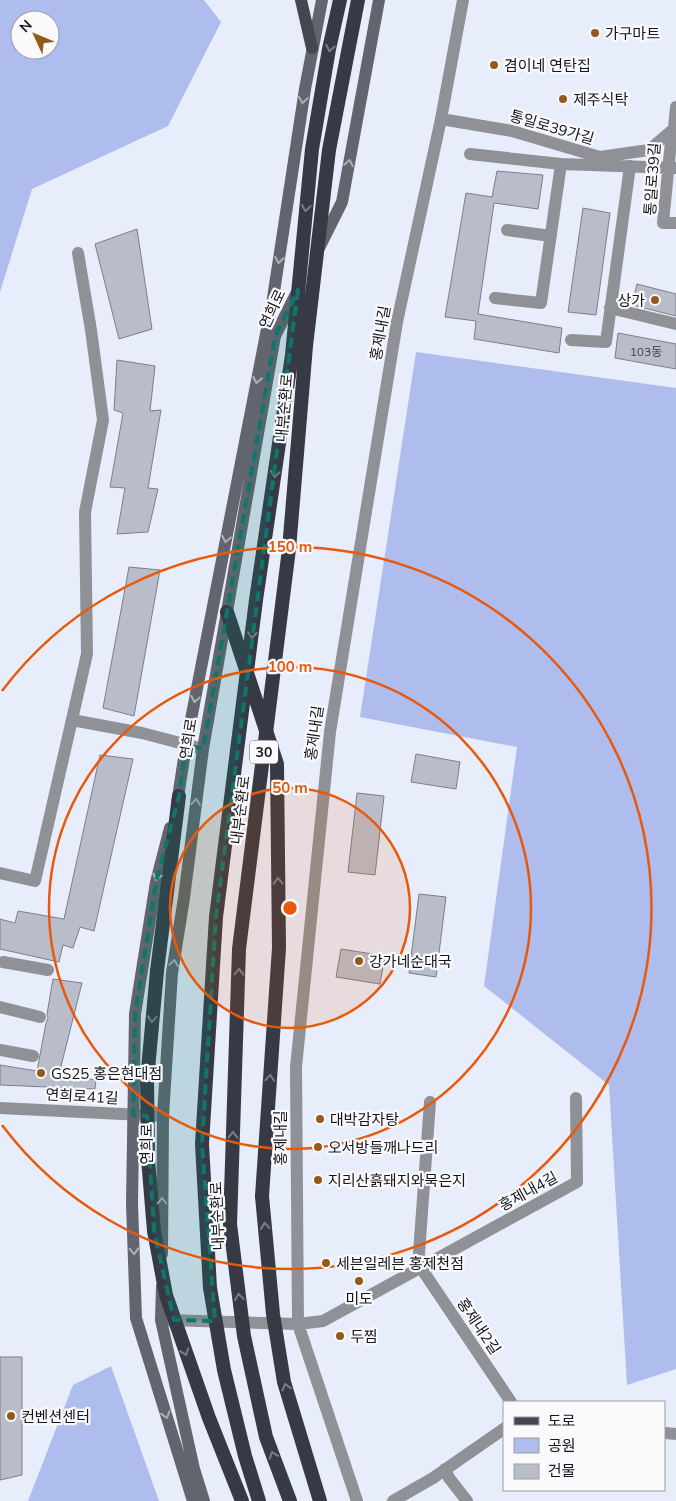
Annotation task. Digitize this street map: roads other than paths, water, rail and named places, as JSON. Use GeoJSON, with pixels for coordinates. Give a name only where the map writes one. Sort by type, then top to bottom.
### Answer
{"type":"FeatureCollection","features":[{"type":"Feature","properties":{"kind":"highway","name":"내부순환로"},"geometry":{"type":"LineString","coordinates":[[259,1501],[245,1456],[224,1370],[210,1288],[202,1144],[216,917],[256,600],[292,355],[312,149],[329,50],[340,0]]}},
{"type":"Feature","properties":{"kind":"highway","name":"내부순환로"},"geometry":{"type":"LineString","coordinates":[[290,1501],[266,1437],[244,1336],[230,1224],[240,949],[289,549],[306,346],[329,150],[358,0]]}},
{"type":"Feature","properties":{"kind":"highway"},"geometry":{"type":"LineString","coordinates":[[227,612],[250,687],[277,764],[279,948],[262,1196],[273,1314],[284,1382],[320,1501]]}},
{"type":"Feature","properties":{"kind":"highway"},"geometry":{"type":"LineString","coordinates":[[179,796],[157,971],[147,1080],[148,1159],[154,1232],[166,1295],[209,1418],[242,1501]]}},
{"type":"Feature","properties":{"kind":"main road"},"geometry":{"type":"LineString","coordinates":[[301,0],[312,48]]}},
{"type":"Feature","properties":{"kind":"main road","name":"연희로"},"geometry":{"type":"LineString","coordinates":[[193,1501],[136,1318],[132,1204],[136,1014],[156,882],[179,796],[186,745],[273,298],[312,48],[322,0]]}},
{"type":"Feature","properties":{"kind":"main road","name":"연희로"},"geometry":{"type":"LineString","coordinates":[[204,1501],[194,1469],[161,1320],[162,1116],[172,973],[184,898],[203,749],[275,336],[342,202],[379,0]]}},
{"type":"Feature","properties":{"kind":"street","name":"홍제내길"},"geometry":{"type":"LineString","coordinates":[[357,1501],[298,1324],[296,1067],[330,732],[397,322],[441,119],[463,0]]}},
{"type":"Feature","properties":{"kind":"street","name":"통일로39길"},"geometry":{"type":"LineString","coordinates":[[676,107],[675,128],[671,141],[672,168],[663,223],[676,223]]}},
{"type":"Feature","properties":{"kind":"street","name":"통일로39가길"},"geometry":{"type":"LineString","coordinates":[[441,119],[512,131],[600,157],[649,150]]}},
{"type":"Feature","properties":{"kind":"street"},"geometry":{"type":"LineString","coordinates":[[645,166],[649,150],[675,128]]}},
{"type":"Feature","properties":{"kind":"street"},"geometry":{"type":"LineString","coordinates":[[470,154],[561,164],[672,168]]}},
{"type":"Feature","properties":{"kind":"street"},"geometry":{"type":"LineString","coordinates":[[495,298],[541,303],[561,164]]}},
{"type":"Feature","properties":{"kind":"street"},"geometry":{"type":"LineString","coordinates":[[571,340],[606,342],[630,166]]}},
{"type":"Feature","properties":{"kind":"street"},"geometry":{"type":"LineString","coordinates":[[507,230],[551,236]]}},
{"type":"Feature","properties":{"kind":"street"},"geometry":{"type":"LineString","coordinates":[[0,873],[35,882],[87,654],[85,512],[103,420],[78,252]]}},
{"type":"Feature","properties":{"kind":"street"},"geometry":{"type":"LineString","coordinates":[[610,308],[676,324]]}},
{"type":"Feature","properties":{"kind":"street"},"geometry":{"type":"LineString","coordinates":[[72,720],[142,733],[203,749]]}},
{"type":"Feature","properties":{"kind":"street"},"geometry":{"type":"LineString","coordinates":[[4,962],[48,970]]}},
{"type":"Feature","properties":{"kind":"street"},"geometry":{"type":"LineString","coordinates":[[0,1007],[40,1016]]}},
{"type":"Feature","properties":{"kind":"street"},"geometry":{"type":"LineString","coordinates":[[0,1050],[32,1056]]}},
{"type":"Feature","properties":{"kind":"street","name":"홍제내4길"},"geometry":{"type":"LineString","coordinates":[[161,1320],[298,1324],[323,1321],[577,1182],[576,1098]]}},
{"type":"Feature","properties":{"kind":"street"},"geometry":{"type":"LineString","coordinates":[[421,1268],[419,1253],[430,1102]]}},
{"type":"Feature","properties":{"kind":"street","name":"연희로41길"},"geometry":{"type":"LineString","coordinates":[[0,1108],[162,1116]]}},
{"type":"Feature","properties":{"kind":"street","name":"홍제내2길"},"geometry":{"type":"LineString","coordinates":[[421,1268],[510,1401]]}},
{"type":"Feature","properties":{"kind":"street"},"geometry":{"type":"LineString","coordinates":[[394,1501],[445,1470],[503,1429]]}},
{"type":"Feature","properties":{"kind":"street"},"geometry":{"type":"LineString","coordinates":[[445,1470],[467,1501]]}},
{"type":"Feature","properties":{"kind":"place","name":"가구마트"},"geometry":{"type":"Point","coordinates":[595,33]}},
{"type":"Feature","properties":{"kind":"place","name":"겸이네 연탄집"},"geometry":{"type":"Point","coordinates":[494,65]}},
{"type":"Feature","properties":{"kind":"place","name":"제주식탁"},"geometry":{"type":"Point","coordinates":[563,99]}},
{"type":"Feature","properties":{"kind":"place","name":"상가"},"geometry":{"type":"Point","coordinates":[655,300]}},
{"type":"Feature","properties":{"kind":"place","name":"강가네순대국"},"geometry":{"type":"Point","coordinates":[359,961]}},
{"type":"Feature","properties":{"kind":"place","name":"GS25 홍은현대점"},"geometry":{"type":"Point","coordinates":[41,1073]}},
{"type":"Feature","properties":{"kind":"place","name":"대박감자탕"},"geometry":{"type":"Point","coordinates":[320,1119]}},
{"type":"Feature","properties":{"kind":"place","name":"오서방들깨나드리"},"geometry":{"type":"Point","coordinates":[318,1147]}},
{"type":"Feature","properties":{"kind":"place","name":"지리산흙돼지와묵은지"},"geometry":{"type":"Point","coordinates":[318,1180]}},
{"type":"Feature","properties":{"kind":"place","name":"세븐일레븐 홍제천점"},"geometry":{"type":"Point","coordinates":[326,1263]}},
{"type":"Feature","properties":{"kind":"place","name":"미도"},"geometry":{"type":"Point","coordinates":[359,1281]}},
{"type":"Feature","properties":{"kind":"place","name":"두찜"},"geometry":{"type":"Point","coordinates":[340,1336]}},
{"type":"Feature","properties":{"kind":"place","name":"컨벤션센터"},"geometry":{"type":"Point","coordinates":[11,1416]}}]}
